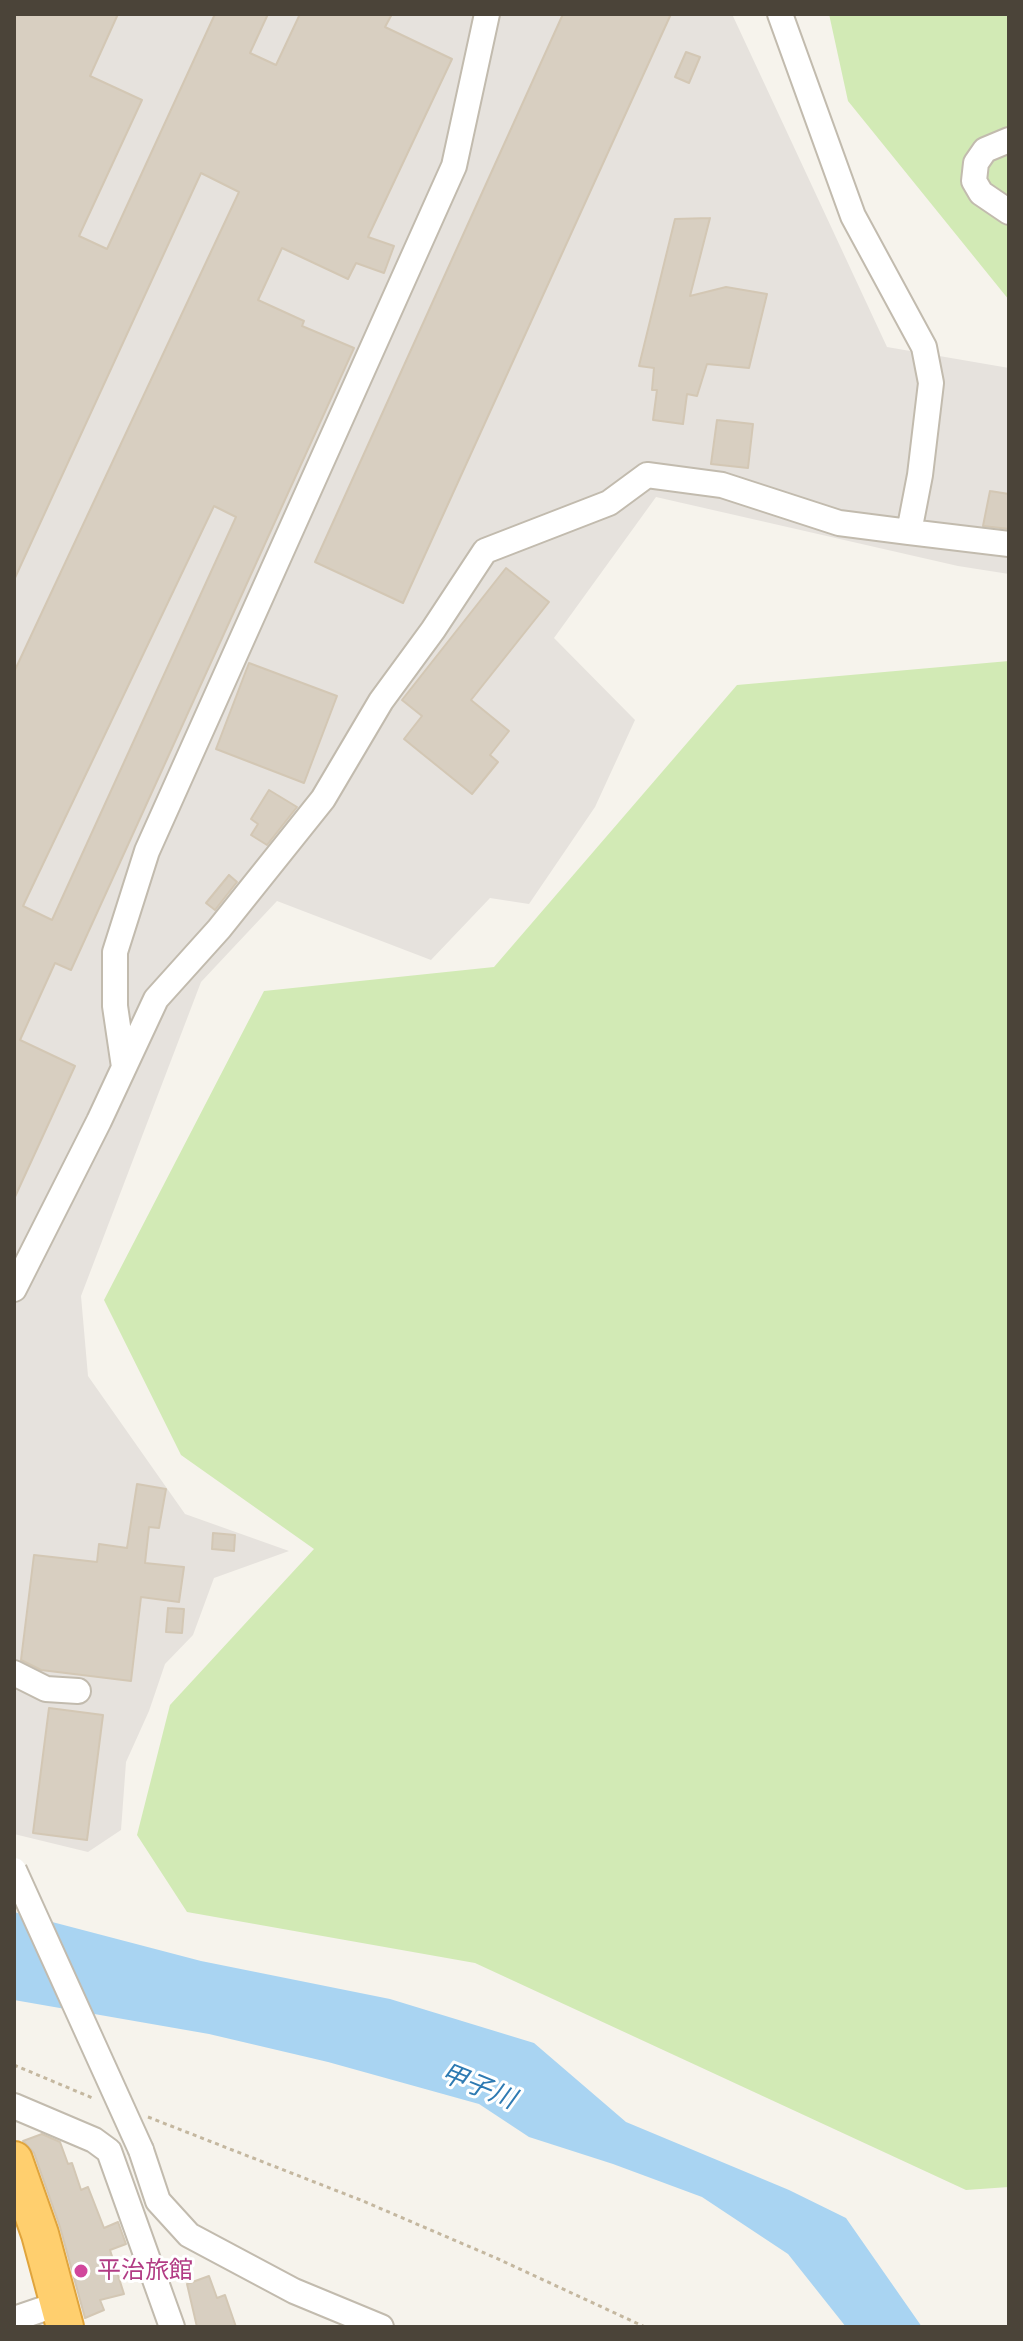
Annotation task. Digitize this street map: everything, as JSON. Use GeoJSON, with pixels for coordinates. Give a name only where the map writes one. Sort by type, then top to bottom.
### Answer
{"type":"FeatureCollection","features":[{"type":"Feature","properties":{"kind":"highway"},"geometry":{"type":"LineString","coordinates":[[14,2160],[40,2234],[62,2316]]}},
{"type":"Feature","properties":{"kind":"highway"},"geometry":{"type":"LineString","coordinates":[[14,2214],[24,2242],[62,2316]]}},
{"type":"Feature","properties":{"kind":"street"},"geometry":{"type":"LineString","coordinates":[[124,1067],[115,1006],[115,952],[147,851],[454,166],[468,113],[487,14]]}},
{"type":"Feature","properties":{"kind":"street"},"geometry":{"type":"LineString","coordinates":[[780,14],[853,216],[924,347],[931,383],[920,475],[909,532]]}},
{"type":"Feature","properties":{"kind":"street"},"geometry":{"type":"LineString","coordinates":[[1009,140],[985,150],[976,163],[974,181],[981,193],[1009,212]]}},
{"type":"Feature","properties":{"kind":"street"},"geometry":{"type":"LineString","coordinates":[[14,1289],[156,999],[219,929],[323,799],[381,701],[485,551],[609,503],[647,475],[722,485],[839,523],[1009,544]]}},
{"type":"Feature","properties":{"kind":"street"},"geometry":{"type":"LineString","coordinates":[[14,1673],[46,1689],[78,1691]]}},
{"type":"Feature","properties":{"kind":"street"},"geometry":{"type":"LineString","coordinates":[[14,1870],[141,2150],[158,2201],[189,2235],[294,2291],[381,2327]]}},
{"type":"Feature","properties":{"kind":"street"},"geometry":{"type":"LineString","coordinates":[[14,2106],[94,2140],[109,2151],[172,2327]]}},
{"type":"Feature","properties":{"kind":"street"},"geometry":{"type":"LineString","coordinates":[[14,2319],[62,2316]]}},
{"type":"Feature","properties":{"kind":"path"},"geometry":{"type":"LineString","coordinates":[[14,2065],[105,2102]]}},
{"type":"Feature","properties":{"kind":"path"},"geometry":{"type":"LineString","coordinates":[[146,2117],[363,2201],[645,2327]]}},
{"type":"Feature","properties":{"kind":"shaded area"},"geometry":{"type":"Polygon","coordinates":[[[14,14],[732,14],[887,347],[1009,368],[1009,574],[958,566],[656,497],[554,638],[635,720],[595,807],[529,904],[490,898],[431,960],[277,901],[201,982],[81,1296],[88,1376],[185,1514],[289,1551],[214,1578],[193,1635],[165,1664],[149,1711],[126,1762],[121,1830],[88,1852],[14,1834],[14,14]]]}},
{"type":"Feature","properties":{"kind":"green space"},"geometry":{"type":"Polygon","coordinates":[[[829,14],[1009,14],[1009,300],[848,101],[829,14]]]}},
{"type":"Feature","properties":{"kind":"green space"},"geometry":{"type":"Polygon","coordinates":[[[1009,661],[1009,2187],[966,2190],[475,1963],[187,1912],[137,1835],[170,1705],[314,1549],[181,1455],[104,1300],[264,991],[494,967],[737,685],[1009,661]]]}},
{"type":"Feature","properties":{"kind":"water","name":"甲子川"},"geometry":{"type":"Polygon","coordinates":[[[14,1912],[201,1961],[390,1999],[534,2043],[626,2122],[789,2190],[846,2218],[922,2327],[846,2327],[788,2254],[702,2197],[529,2137],[479,2104],[328,2062],[209,2034],[14,2000],[14,1912]]]}},
{"type":"Feature","properties":{"kind":"building"},"geometry":{"type":"Polygon","coordinates":[[[14,14],[118,14],[90,76],[142,100],[79,236],[107,249],[215,14],[268,14],[250,53],[276,65],[300,14],[392,14],[385,27],[452,59],[368,237],[394,246],[384,273],[356,263],[348,279],[282,248],[258,300],[304,321],[302,326],[354,348],[71,970],[55,963],[20,1040],[75,1066],[14,1199],[14,672],[239,192],[201,173],[14,580],[14,14]],[[214,506],[23,906],[52,920],[236,517],[214,506]]]}},
{"type":"Feature","properties":{"kind":"building"},"geometry":{"type":"Polygon","coordinates":[[[563,14],[671,14],[403,603],[315,562],[563,14]]]}},
{"type":"Feature","properties":{"kind":"building"},"geometry":{"type":"Polygon","coordinates":[[[686,52],[700,57],[689,83],[675,77],[686,52]]]}},
{"type":"Feature","properties":{"kind":"building"},"geometry":{"type":"Polygon","coordinates":[[[710,218],[690,296],[726,287],[767,294],[749,368],[707,364],[697,396],[687,394],[683,424],[653,420],[657,390],[652,390],[654,368],[639,366],[675,219],[710,218]]]}},
{"type":"Feature","properties":{"kind":"building"},"geometry":{"type":"Polygon","coordinates":[[[717,420],[753,424],[748,468],[711,464],[717,420]]]}},
{"type":"Feature","properties":{"kind":"building"},"geometry":{"type":"Polygon","coordinates":[[[990,491],[1009,494],[1009,529],[983,526],[990,491]]]}},
{"type":"Feature","properties":{"kind":"building"},"geometry":{"type":"Polygon","coordinates":[[[506,568],[549,602],[471,700],[509,731],[490,755],[498,762],[472,794],[404,739],[422,716],[402,700],[506,568]]]}},
{"type":"Feature","properties":{"kind":"building"},"geometry":{"type":"Polygon","coordinates":[[[249,663],[337,696],[304,783],[216,749],[249,663]]]}},
{"type":"Feature","properties":{"kind":"building"},"geometry":{"type":"Polygon","coordinates":[[[269,790],[297,807],[267,845],[251,835],[258,824],[251,819],[269,790]]]}},
{"type":"Feature","properties":{"kind":"building"},"geometry":{"type":"Polygon","coordinates":[[[229,875],[237,882],[215,910],[206,903],[229,875]]]}},
{"type":"Feature","properties":{"kind":"building"},"geometry":{"type":"Polygon","coordinates":[[[137,1484],[166,1489],[159,1528],[149,1527],[145,1563],[184,1567],[179,1602],[141,1597],[131,1681],[41,1670],[21,1660],[34,1555],[97,1562],[99,1544],[127,1548],[137,1484]]]}},
{"type":"Feature","properties":{"kind":"building"},"geometry":{"type":"Polygon","coordinates":[[[213,1533],[235,1535],[234,1551],[212,1549],[213,1533]]]}},
{"type":"Feature","properties":{"kind":"building"},"geometry":{"type":"Polygon","coordinates":[[[168,1608],[184,1609],[182,1633],[166,1632],[168,1608]]]}},
{"type":"Feature","properties":{"kind":"building"},"geometry":{"type":"Polygon","coordinates":[[[49,1708],[103,1715],[87,1840],[33,1833],[49,1708]]]}},
{"type":"Feature","properties":{"kind":"building"},"geometry":{"type":"Polygon","coordinates":[[[42,2134],[60,2142],[68,2164],[72,2163],[81,2190],[88,2187],[104,2228],[118,2222],[126,2244],[110,2250],[124,2294],[100,2300],[104,2310],[85,2318],[60,2227],[34,2153],[23,2141],[42,2134]]]}},
{"type":"Feature","properties":{"kind":"building"},"geometry":{"type":"Polygon","coordinates":[[[209,2276],[217,2298],[225,2295],[236,2327],[197,2327],[187,2284],[209,2276]]]}},
{"type":"Feature","properties":{"kind":"place","name":"平治旅館"},"geometry":{"type":"Point","coordinates":[81,2271]}}]}
